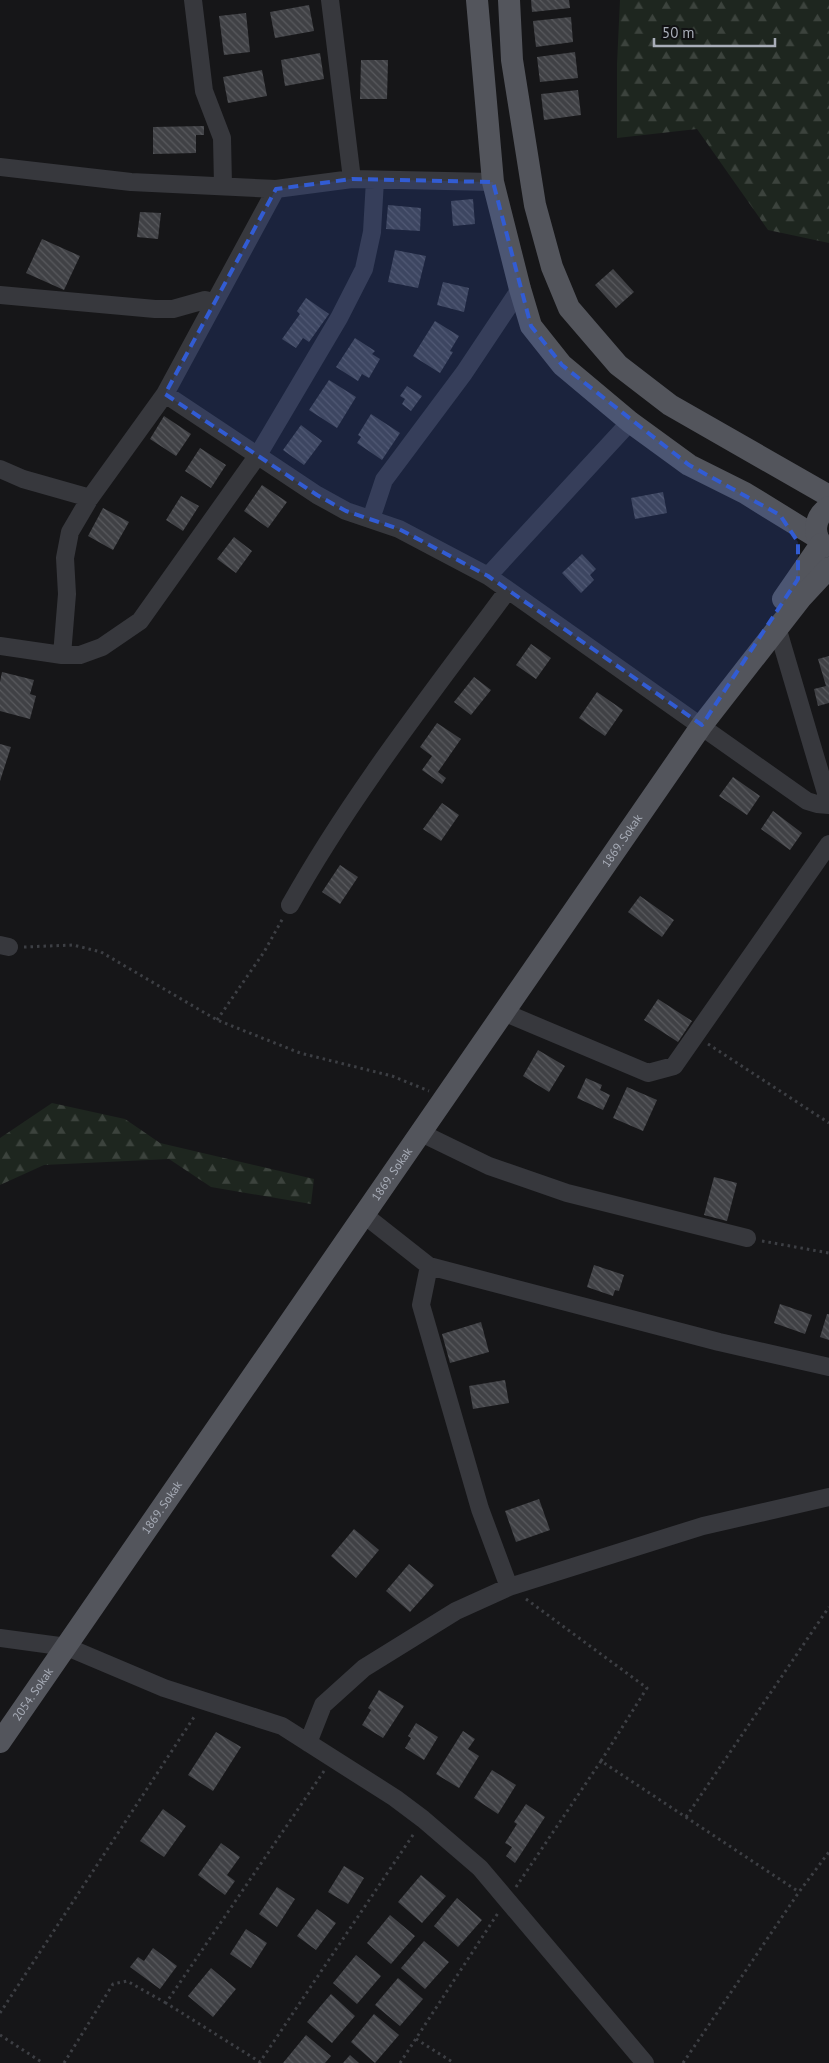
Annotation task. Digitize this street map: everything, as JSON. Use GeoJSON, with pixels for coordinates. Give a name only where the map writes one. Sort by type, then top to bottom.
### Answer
{"type":"FeatureCollection","features":[{"type":"Feature","properties":{"kind":"main road"},"geometry":{"type":"LineString","coordinates":[[477,0],[493,182],[520,290],[532,326],[562,365],[630,422],[689,464],[745,493],[823,544]]}},
{"type":"Feature","properties":{"kind":"main road"},"geometry":{"type":"LineString","coordinates":[[509,0],[512,60],[535,205],[552,267],[569,308],[618,365],[670,405],[829,496]]}},
{"type":"Feature","properties":{"kind":"main road"},"geometry":{"type":"LineString","coordinates":[[823,544],[817,521],[821,513],[829,507]]}},
{"type":"Feature","properties":{"kind":"main road"},"geometry":{"type":"LineString","coordinates":[[780,515],[792,528],[798,542],[800,555],[798,579]]}},
{"type":"Feature","properties":{"kind":"main road","name":"1869. Sokak"},"geometry":{"type":"LineString","coordinates":[[719,702],[798,579],[823,544]]}},
{"type":"Feature","properties":{"kind":"main road","name":"1869. Sokak"},"geometry":{"type":"LineString","coordinates":[[67,1647],[419,1132],[702,725],[777,627],[829,568]]}},
{"type":"Feature","properties":{"kind":"main road","name":"2054. Sokak"},"geometry":{"type":"LineString","coordinates":[[0,1742],[67,1647]]}},
{"type":"Feature","properties":{"kind":"street"},"geometry":{"type":"LineString","coordinates":[[193,0],[204,91],[222,138],[223,185]]}},
{"type":"Feature","properties":{"kind":"street"},"geometry":{"type":"LineString","coordinates":[[330,0],[352,179]]}},
{"type":"Feature","properties":{"kind":"street"},"geometry":{"type":"LineString","coordinates":[[0,167],[131,182],[276,189],[352,179],[493,182]]}},
{"type":"Feature","properties":{"kind":"street"},"geometry":{"type":"LineString","coordinates":[[0,646],[62,655],[80,655],[102,647],[140,621],[258,455],[339,318],[364,268],[372,232],[375,180]]}},
{"type":"Feature","properties":{"kind":"street"},"geometry":{"type":"LineString","coordinates":[[62,655],[67,594],[65,558],[70,532],[90,498],[165,394],[276,189]]}},
{"type":"Feature","properties":{"kind":"street"},"geometry":{"type":"LineString","coordinates":[[371,519],[384,480],[464,373],[520,290]]}},
{"type":"Feature","properties":{"kind":"street"},"geometry":{"type":"LineString","coordinates":[[0,295],[155,309],[173,309],[206,300],[214,302]]}},
{"type":"Feature","properties":{"kind":"street"},"geometry":{"type":"LineString","coordinates":[[165,394],[258,455],[287,477],[339,507],[399,529],[488,576],[702,725],[807,801],[817,804],[829,804],[777,627]]}},
{"type":"Feature","properties":{"kind":"street"},"geometry":{"type":"LineString","coordinates":[[488,576],[630,422]]}},
{"type":"Feature","properties":{"kind":"street"},"geometry":{"type":"LineString","coordinates":[[0,469],[23,479],[90,498]]}},
{"type":"Feature","properties":{"kind":"street"},"geometry":{"type":"LineString","coordinates":[[290,905],[317,856],[378,767],[508,590]]}},
{"type":"Feature","properties":{"kind":"street"},"geometry":{"type":"LineString","coordinates":[[502,1012],[648,1073],[674,1066],[829,844]]}},
{"type":"Feature","properties":{"kind":"street"},"geometry":{"type":"LineString","coordinates":[[419,1132],[489,1166],[567,1193],[747,1238]]}},
{"type":"Feature","properties":{"kind":"street"},"geometry":{"type":"LineString","coordinates":[[363,1214],[429,1266],[719,1342],[829,1367]]}},
{"type":"Feature","properties":{"kind":"street"},"geometry":{"type":"LineString","coordinates":[[429,1266],[421,1306],[480,1508],[509,1587]]}},
{"type":"Feature","properties":{"kind":"street"},"geometry":{"type":"LineString","coordinates":[[308,1743],[323,1705],[364,1668],[456,1611],[509,1587],[703,1526],[829,1497]]}},
{"type":"Feature","properties":{"kind":"street"},"geometry":{"type":"LineString","coordinates":[[0,1638],[67,1647],[164,1688],[282,1726],[333,1758],[424,1819],[480,1868],[644,2063]]}},
{"type":"Feature","properties":{"kind":"path"},"geometry":{"type":"LineString","coordinates":[[217,1020],[264,952],[290,905]]}},
{"type":"Feature","properties":{"kind":"path"},"geometry":{"type":"LineString","coordinates":[[4,946],[73,946],[101,952],[217,1020],[300,1053],[392,1076],[443,1098]]}},
{"type":"Feature","properties":{"kind":"path"},"geometry":{"type":"LineString","coordinates":[[695,1035],[829,1123]]}},
{"type":"Feature","properties":{"kind":"path"},"geometry":{"type":"LineString","coordinates":[[747,1238],[829,1253]]}},
{"type":"Feature","properties":{"kind":"path"},"geometry":{"type":"LineString","coordinates":[[400,2063],[507,1899],[601,1761],[646,1688],[509,1587]]}},
{"type":"Feature","properties":{"kind":"path"},"geometry":{"type":"LineString","coordinates":[[686,1818],[829,1607]]}},
{"type":"Feature","properties":{"kind":"path"},"geometry":{"type":"LineString","coordinates":[[0,2013],[205,1701]]}},
{"type":"Feature","properties":{"kind":"path"},"geometry":{"type":"LineString","coordinates":[[166,2002],[333,1758]]}},
{"type":"Feature","properties":{"kind":"path"},"geometry":{"type":"LineString","coordinates":[[601,1761],[799,1892]]}},
{"type":"Feature","properties":{"kind":"path"},"geometry":{"type":"LineString","coordinates":[[64,2063],[113,1984],[127,1981],[166,2002],[260,2062],[424,1819]]}},
{"type":"Feature","properties":{"kind":"path"},"geometry":{"type":"LineString","coordinates":[[683,2063],[799,1892],[829,1852]]}},
{"type":"Feature","properties":{"kind":"path"},"geometry":{"type":"LineString","coordinates":[[0,2035],[43,2063]]}},
{"type":"Feature","properties":{"kind":"path"},"geometry":{"type":"LineString","coordinates":[[416,2039],[454,2063]]}},
{"type":"Feature","properties":{"kind":"highlighted area"},"geometry":{"type":"Polygon","coordinates":[[[352,179],[493,182],[531,326],[562,365],[689,465],[780,515],[798,542],[798,579],[702,725],[488,576],[399,529],[346,511],[317,495],[165,394],[276,189],[352,179]]]}},
{"type":"Feature","properties":{"kind":"green space"},"geometry":{"type":"Polygon","coordinates":[[[620,0],[829,0],[829,243],[768,230],[697,129],[617,138],[617,64],[620,0]]]}},
{"type":"Feature","properties":{"kind":"green space"},"geometry":{"type":"Polygon","coordinates":[[[52,1103],[125,1119],[160,1143],[314,1179],[311,1204],[211,1187],[169,1159],[44,1165],[0,1185],[0,1138],[52,1103]]]}},
{"type":"Feature","properties":{"kind":"building"},"geometry":{"type":"Polygon","coordinates":[[[531,0],[569,0],[570,8],[532,12],[531,0]]]}},
{"type":"Feature","properties":{"kind":"building"},"geometry":{"type":"Polygon","coordinates":[[[309,5],[314,31],[275,38],[270,12],[309,5]]]}},
{"type":"Feature","properties":{"kind":"building"},"geometry":{"type":"Polygon","coordinates":[[[246,13],[250,52],[224,55],[219,16],[246,13]]]}},
{"type":"Feature","properties":{"kind":"building"},"geometry":{"type":"Polygon","coordinates":[[[571,17],[573,42],[536,47],[533,21],[571,17]]]}},
{"type":"Feature","properties":{"kind":"building"},"geometry":{"type":"Polygon","coordinates":[[[575,52],[578,78],[540,82],[537,57],[575,52]]]}},
{"type":"Feature","properties":{"kind":"building"},"geometry":{"type":"Polygon","coordinates":[[[320,53],[324,79],[285,86],[281,60],[320,53]]]}},
{"type":"Feature","properties":{"kind":"building"},"geometry":{"type":"Polygon","coordinates":[[[361,60],[388,60],[387,99],[360,99],[361,60]]]}},
{"type":"Feature","properties":{"kind":"building"},"geometry":{"type":"Polygon","coordinates":[[[262,70],[267,96],[228,103],[223,77],[262,70]]]}},
{"type":"Feature","properties":{"kind":"building"},"geometry":{"type":"Polygon","coordinates":[[[578,90],[581,115],[544,120],[541,94],[578,90]]]}},
{"type":"Feature","properties":{"kind":"building"},"geometry":{"type":"Polygon","coordinates":[[[204,126],[204,135],[196,135],[196,153],[153,154],[153,127],[204,126]]]}},
{"type":"Feature","properties":{"kind":"building"},"geometry":{"type":"Polygon","coordinates":[[[473,199],[475,224],[453,226],[451,201],[473,199]]]}},
{"type":"Feature","properties":{"kind":"building"},"geometry":{"type":"Polygon","coordinates":[[[388,205],[421,208],[420,231],[386,229],[388,205]]]}},
{"type":"Feature","properties":{"kind":"building"},"geometry":{"type":"Polygon","coordinates":[[[140,212],[161,213],[158,239],[137,237],[140,212]]]}},
{"type":"Feature","properties":{"kind":"building"},"geometry":{"type":"Polygon","coordinates":[[[42,239],[80,256],[64,290],[26,273],[42,239]]]}},
{"type":"Feature","properties":{"kind":"building"},"geometry":{"type":"Polygon","coordinates":[[[395,250],[426,256],[418,288],[388,282],[395,250]]]}},
{"type":"Feature","properties":{"kind":"building"},"geometry":{"type":"Polygon","coordinates":[[[613,269],[634,292],[616,308],[595,285],[613,269]]]}},
{"type":"Feature","properties":{"kind":"building"},"geometry":{"type":"Polygon","coordinates":[[[443,282],[469,288],[464,312],[437,305],[443,282]]]}},
{"type":"Feature","properties":{"kind":"building"},"geometry":{"type":"Polygon","coordinates":[[[306,298],[329,314],[309,342],[303,338],[296,348],[282,339],[300,314],[297,311],[306,298]]]}},
{"type":"Feature","properties":{"kind":"building"},"geometry":{"type":"Polygon","coordinates":[[[435,321],[459,336],[450,351],[453,352],[440,373],[413,356],[435,321]]]}},
{"type":"Feature","properties":{"kind":"building"},"geometry":{"type":"Polygon","coordinates":[[[355,338],[375,351],[372,354],[380,359],[369,378],[362,374],[358,381],[336,367],[355,338]]]}},
{"type":"Feature","properties":{"kind":"building"},"geometry":{"type":"Polygon","coordinates":[[[329,380],[356,397],[337,428],[309,410],[329,380]]]}},
{"type":"Feature","properties":{"kind":"building"},"geometry":{"type":"Polygon","coordinates":[[[407,386],[422,396],[411,411],[402,404],[405,399],[400,396],[407,386]]]}},
{"type":"Feature","properties":{"kind":"building"},"geometry":{"type":"Polygon","coordinates":[[[371,414],[400,433],[382,460],[357,443],[361,437],[358,435],[371,414]]]}},
{"type":"Feature","properties":{"kind":"building"},"geometry":{"type":"Polygon","coordinates":[[[164,416],[191,434],[176,456],[150,439],[164,416]]]}},
{"type":"Feature","properties":{"kind":"building"},"geometry":{"type":"Polygon","coordinates":[[[301,425],[322,441],[304,465],[283,450],[301,425]]]}},
{"type":"Feature","properties":{"kind":"building"},"geometry":{"type":"Polygon","coordinates":[[[200,448],[226,465],[211,488],[185,471],[200,448]]]}},
{"type":"Feature","properties":{"kind":"building"},"geometry":{"type":"Polygon","coordinates":[[[262,485],[287,502],[268,528],[244,511],[262,485]]]}},
{"type":"Feature","properties":{"kind":"building"},"geometry":{"type":"Polygon","coordinates":[[[663,492],[667,513],[635,519],[631,498],[663,492]]]}},
{"type":"Feature","properties":{"kind":"building"},"geometry":{"type":"Polygon","coordinates":[[[181,496],[199,506],[183,531],[166,520],[181,496]]]}},
{"type":"Feature","properties":{"kind":"building"},"geometry":{"type":"Polygon","coordinates":[[[103,508],[129,522],[113,550],[88,536],[103,508]]]}},
{"type":"Feature","properties":{"kind":"building"},"geometry":{"type":"Polygon","coordinates":[[[234,537],[252,551],[236,573],[217,559],[234,537]]]}},
{"type":"Feature","properties":{"kind":"building"},"geometry":{"type":"Polygon","coordinates":[[[582,554],[596,569],[590,575],[594,580],[581,593],[562,573],[582,554]]]}},
{"type":"Feature","properties":{"kind":"building"},"geometry":{"type":"Polygon","coordinates":[[[531,644],[551,658],[536,679],[516,665],[531,644]]]}},
{"type":"Feature","properties":{"kind":"building"},"geometry":{"type":"Polygon","coordinates":[[[829,656],[829,703],[818,706],[814,689],[826,686],[818,659],[829,656]]]}},
{"type":"Feature","properties":{"kind":"building"},"geometry":{"type":"Polygon","coordinates":[[[2,672],[34,680],[30,694],[36,696],[30,719],[0,711],[2,672]]]}},
{"type":"Feature","properties":{"kind":"building"},"geometry":{"type":"Polygon","coordinates":[[[474,677],[491,690],[471,715],[454,702],[474,677]]]}},
{"type":"Feature","properties":{"kind":"building"},"geometry":{"type":"Polygon","coordinates":[[[597,692],[623,710],[605,736],[579,718],[597,692]]]}},
{"type":"Feature","properties":{"kind":"building"},"geometry":{"type":"Polygon","coordinates":[[[437,723],[461,739],[438,772],[446,778],[442,784],[422,770],[432,756],[420,747],[437,723]]]}},
{"type":"Feature","properties":{"kind":"building"},"geometry":{"type":"Polygon","coordinates":[[[0,744],[11,747],[0,781],[0,744]]]}},
{"type":"Feature","properties":{"kind":"building"},"geometry":{"type":"Polygon","coordinates":[[[733,777],[760,796],[747,815],[719,796],[733,777]]]}},
{"type":"Feature","properties":{"kind":"building"},"geometry":{"type":"Polygon","coordinates":[[[442,803],[459,815],[441,841],[423,829],[442,803]]]}},
{"type":"Feature","properties":{"kind":"building"},"geometry":{"type":"Polygon","coordinates":[[[773,811],[802,833],[790,850],[761,829],[773,811]]]}},
{"type":"Feature","properties":{"kind":"building"},"geometry":{"type":"Polygon","coordinates":[[[340,865],[358,877],[340,904],[322,892],[340,865]]]}},
{"type":"Feature","properties":{"kind":"building"},"geometry":{"type":"Polygon","coordinates":[[[640,896],[674,920],[662,937],[628,912],[640,896]]]}},
{"type":"Feature","properties":{"kind":"building"},"geometry":{"type":"Polygon","coordinates":[[[658,999],[692,1021],[678,1042],[644,1020],[658,999]]]}},
{"type":"Feature","properties":{"kind":"building"},"geometry":{"type":"Polygon","coordinates":[[[538,1050],[565,1066],[549,1092],[523,1076],[538,1050]]]}},
{"type":"Feature","properties":{"kind":"building"},"geometry":{"type":"Polygon","coordinates":[[[586,1078],[602,1085],[600,1090],[610,1095],[603,1110],[577,1098],[586,1078]]]}},
{"type":"Feature","properties":{"kind":"building"},"geometry":{"type":"Polygon","coordinates":[[[627,1087],[657,1100],[643,1131],[613,1118],[627,1087]]]}},
{"type":"Feature","properties":{"kind":"building"},"geometry":{"type":"Polygon","coordinates":[[[714,1177],[737,1183],[727,1221],[704,1215],[714,1177]]]}},
{"type":"Feature","properties":{"kind":"building"},"geometry":{"type":"Polygon","coordinates":[[[594,1265],[624,1275],[619,1291],[615,1290],[613,1296],[587,1287],[594,1265]]]}},
{"type":"Feature","properties":{"kind":"building"},"geometry":{"type":"Polygon","coordinates":[[[780,1304],[812,1315],[805,1334],[774,1323],[780,1304]]]}},
{"type":"Feature","properties":{"kind":"building"},"geometry":{"type":"Polygon","coordinates":[[[827,1314],[829,1314],[829,1340],[820,1337],[827,1314]]]}},
{"type":"Feature","properties":{"kind":"building"},"geometry":{"type":"Polygon","coordinates":[[[481,1322],[489,1352],[450,1363],[442,1334],[481,1322]]]}},
{"type":"Feature","properties":{"kind":"building"},"geometry":{"type":"Polygon","coordinates":[[[505,1380],[509,1403],[473,1409],[469,1386],[505,1380]]]}},
{"type":"Feature","properties":{"kind":"building"},"geometry":{"type":"Polygon","coordinates":[[[539,1499],[550,1530],[516,1542],[505,1511],[539,1499]]]}},
{"type":"Feature","properties":{"kind":"building"},"geometry":{"type":"Polygon","coordinates":[[[354,1529],[379,1550],[356,1578],[331,1556],[354,1529]]]}},
{"type":"Feature","properties":{"kind":"building"},"geometry":{"type":"Polygon","coordinates":[[[409,1564],[434,1585],[410,1612],[386,1591],[409,1564]]]}},
{"type":"Feature","properties":{"kind":"building"},"geometry":{"type":"Polygon","coordinates":[[[379,1690],[404,1706],[383,1738],[362,1725],[371,1710],[368,1708],[379,1690]]]}},
{"type":"Feature","properties":{"kind":"building"},"geometry":{"type":"Polygon","coordinates":[[[416,1723],[438,1737],[424,1760],[405,1748],[411,1738],[408,1736],[416,1723]]]}},
{"type":"Feature","properties":{"kind":"building"},"geometry":{"type":"Polygon","coordinates":[[[463,1731],[475,1739],[468,1749],[479,1756],[459,1788],[436,1774],[463,1731]]]}},
{"type":"Feature","properties":{"kind":"building"},"geometry":{"type":"Polygon","coordinates":[[[216,1732],[241,1747],[213,1791],[188,1775],[216,1732]]]}},
{"type":"Feature","properties":{"kind":"building"},"geometry":{"type":"Polygon","coordinates":[[[492,1770],[516,1785],[498,1814],[474,1798],[492,1770]]]}},
{"type":"Feature","properties":{"kind":"building"},"geometry":{"type":"Polygon","coordinates":[[[526,1804],[545,1817],[515,1863],[506,1856],[512,1847],[505,1843],[517,1824],[514,1822],[526,1804]]]}},
{"type":"Feature","properties":{"kind":"building"},"geometry":{"type":"Polygon","coordinates":[[[163,1809],[186,1826],[164,1857],[140,1841],[163,1809]]]}},
{"type":"Feature","properties":{"kind":"building"},"geometry":{"type":"Polygon","coordinates":[[[221,1843],[240,1857],[227,1875],[235,1881],[225,1895],[198,1875],[221,1843]]]}},
{"type":"Feature","properties":{"kind":"building"},"geometry":{"type":"Polygon","coordinates":[[[344,1866],[364,1878],[348,1904],[328,1892],[344,1866]]]}},
{"type":"Feature","properties":{"kind":"building"},"geometry":{"type":"Polygon","coordinates":[[[421,1875],[446,1896],[422,1923],[398,1902],[421,1875]]]}},
{"type":"Feature","properties":{"kind":"building"},"geometry":{"type":"Polygon","coordinates":[[[277,1887],[295,1899],[277,1927],[259,1914],[277,1887]]]}},
{"type":"Feature","properties":{"kind":"building"},"geometry":{"type":"Polygon","coordinates":[[[457,1898],[482,1920],[458,1947],[434,1926],[457,1898]]]}},
{"type":"Feature","properties":{"kind":"building"},"geometry":{"type":"Polygon","coordinates":[[[317,1909],[336,1923],[316,1950],[297,1936],[317,1909]]]}},
{"type":"Feature","properties":{"kind":"building"},"geometry":{"type":"Polygon","coordinates":[[[390,1915],[415,1936],[391,1964],[367,1943],[390,1915]]]}},
{"type":"Feature","properties":{"kind":"building"},"geometry":{"type":"Polygon","coordinates":[[[246,1929],[267,1943],[251,1968],[230,1954],[246,1929]]]}},
{"type":"Feature","properties":{"kind":"building"},"geometry":{"type":"Polygon","coordinates":[[[424,1941],[449,1962],[425,1989],[401,1968],[424,1941]]]}},
{"type":"Feature","properties":{"kind":"building"},"geometry":{"type":"Polygon","coordinates":[[[153,1948],[177,1966],[160,1989],[130,1967],[138,1957],[144,1961],[153,1948]]]}},
{"type":"Feature","properties":{"kind":"building"},"geometry":{"type":"Polygon","coordinates":[[[356,1955],[381,1976],[357,2004],[333,1983],[356,1955]]]}},
{"type":"Feature","properties":{"kind":"building"},"geometry":{"type":"Polygon","coordinates":[[[211,1968],[236,1989],[213,2017],[188,1996],[211,1968]]]}},
{"type":"Feature","properties":{"kind":"building"},"geometry":{"type":"Polygon","coordinates":[[[398,1978],[423,1999],[400,2026],[375,2005],[398,1978]]]}},
{"type":"Feature","properties":{"kind":"building"},"geometry":{"type":"Polygon","coordinates":[[[331,1994],[355,2016],[332,2043],[307,2022],[331,1994]]]}},
{"type":"Feature","properties":{"kind":"building"},"geometry":{"type":"Polygon","coordinates":[[[374,2014],[399,2035],[375,2063],[351,2042],[374,2014]]]}},
{"type":"Feature","properties":{"kind":"building"},"geometry":{"type":"Polygon","coordinates":[[[306,2035],[331,2056],[325,2063],[283,2063],[306,2035]]]}},
{"type":"Feature","properties":{"kind":"building"},"geometry":{"type":"Polygon","coordinates":[[[350,2055],[359,2063],[343,2063],[350,2055]]]}}]}
